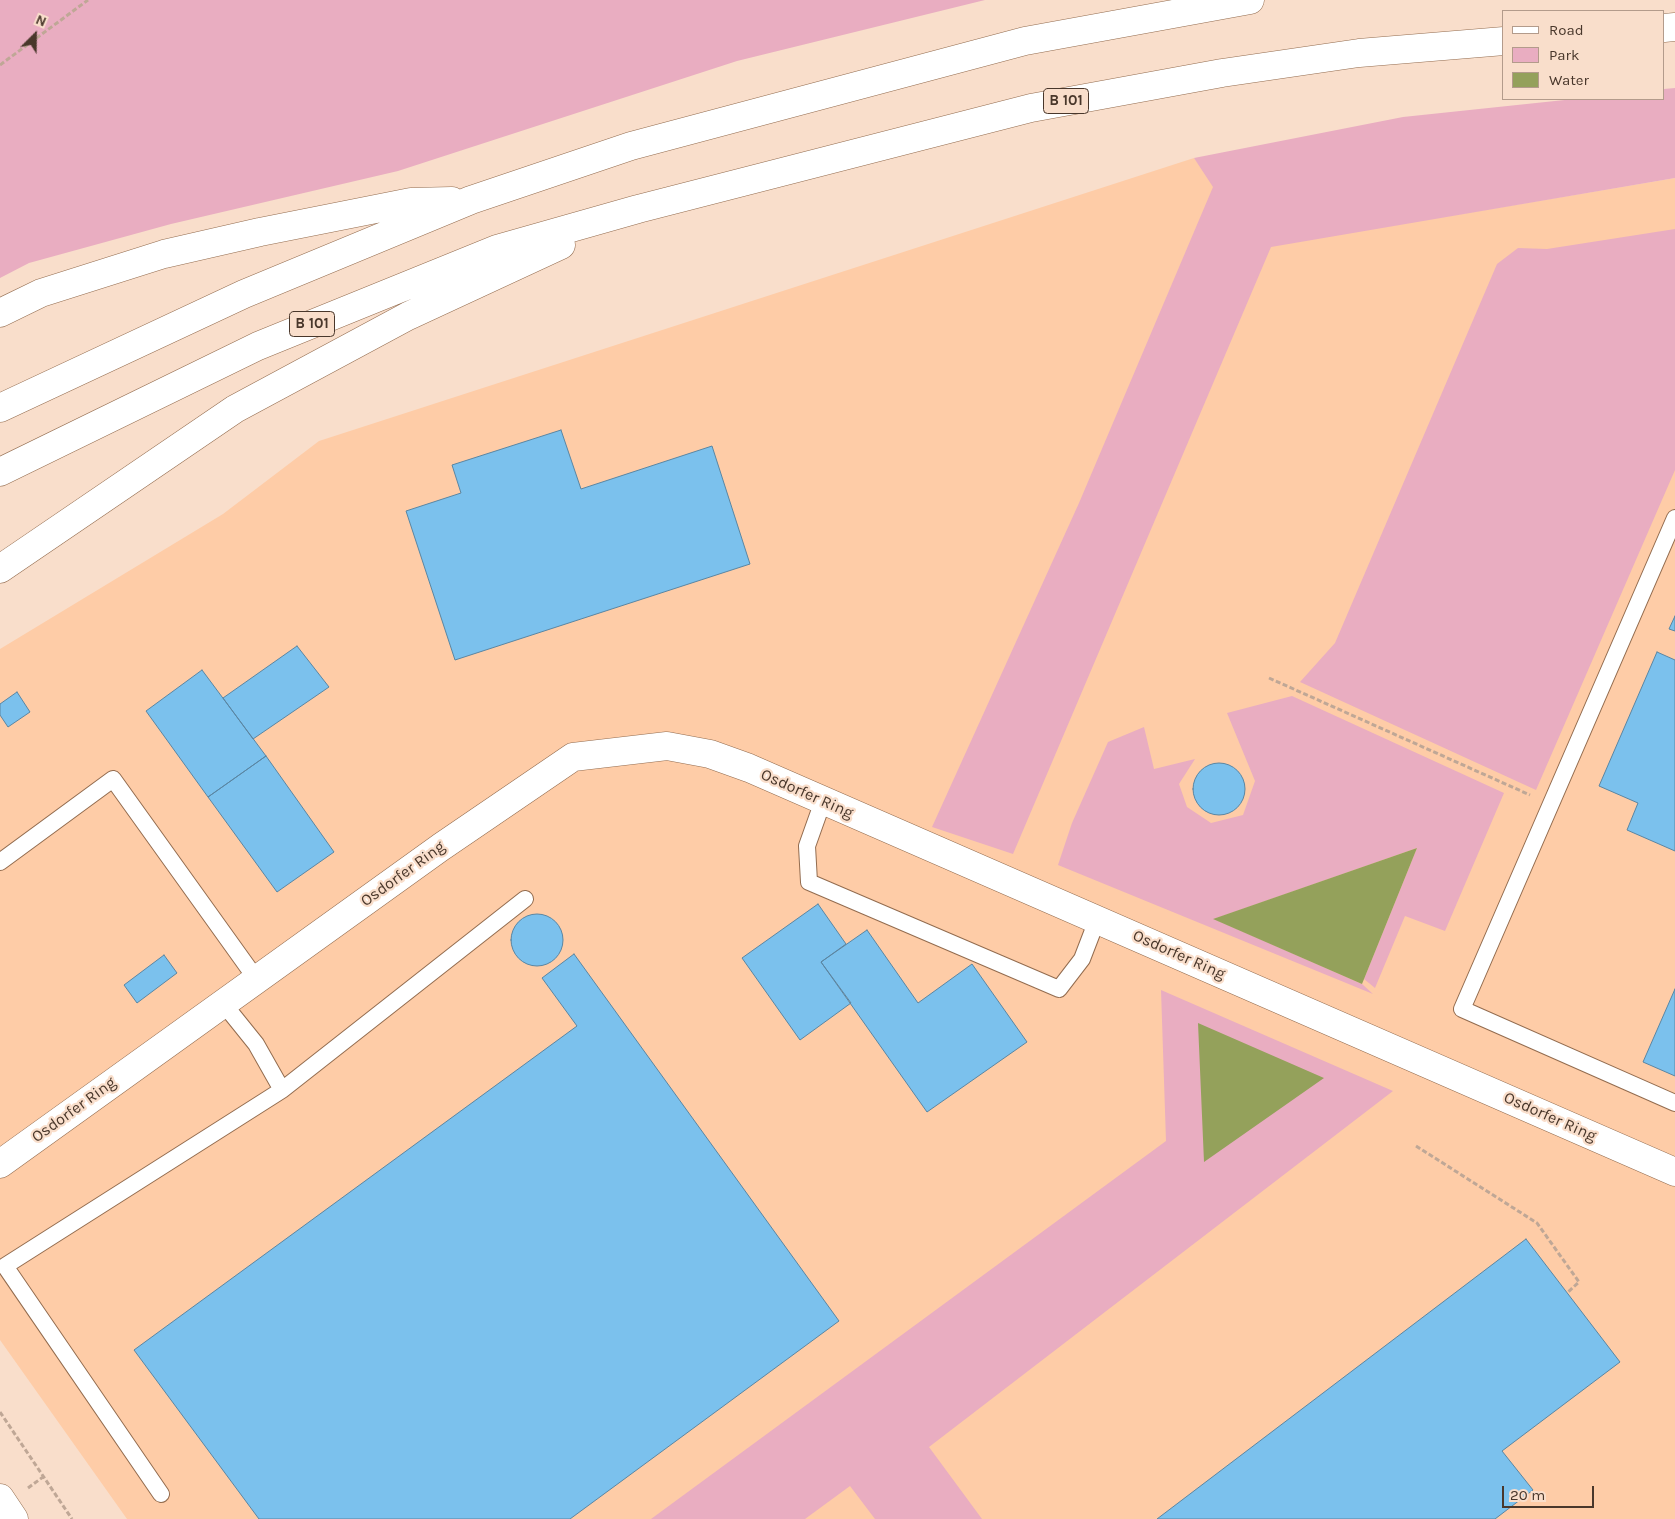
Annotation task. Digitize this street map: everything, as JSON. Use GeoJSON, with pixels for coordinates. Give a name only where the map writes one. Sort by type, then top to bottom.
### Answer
{"type":"FeatureCollection","features":[{"type":"Feature","properties":{"kind":"main road"},"geometry":{"type":"LineString","coordinates":[[0,408],[244,294],[471,200],[631,146],[1025,41],[1250,0]]}},
{"type":"Feature","properties":{"kind":"main road","name":"B 101"},"geometry":{"type":"LineString","coordinates":[[0,472],[258,346],[497,249],[638,209],[1031,108],[1222,73],[1359,53],[1502,41]]}},
{"type":"Feature","properties":{"kind":"main road"},"geometry":{"type":"LineString","coordinates":[[0,313],[41,293],[164,254],[260,232],[410,202],[471,200]]}},
{"type":"Feature","properties":{"kind":"main road"},"geometry":{"type":"LineString","coordinates":[[0,569],[235,409],[408,316],[638,209]]}},
{"type":"Feature","properties":{"kind":"main road","name":"Osdorfer Ring"},"geometry":{"type":"LineString","coordinates":[[0,1164],[441,847],[573,757],[666,746],[710,754],[823,801],[1675,1172]]}},
{"type":"Feature","properties":{"kind":"main road"},"geometry":{"type":"LineString","coordinates":[[0,1498],[14,1519]]}},
{"type":"Feature","properties":{"kind":"lane"},"geometry":{"type":"LineString","coordinates":[[1675,518],[1462,1010],[1675,1103]]}},
{"type":"Feature","properties":{"kind":"lane"},"geometry":{"type":"LineString","coordinates":[[0,862],[113,779],[257,980]]}},
{"type":"Feature","properties":{"kind":"lane"},"geometry":{"type":"LineString","coordinates":[[823,801],[807,846],[809,882],[1059,989],[1082,958],[1097,920]]}},
{"type":"Feature","properties":{"kind":"lane"},"geometry":{"type":"LineString","coordinates":[[161,1494],[5,1266],[282,1090],[525,899]]}},
{"type":"Feature","properties":{"kind":"lane"},"geometry":{"type":"LineString","coordinates":[[223,1003],[256,1044],[282,1090]]}},
{"type":"Feature","properties":{"kind":"path"},"geometry":{"type":"LineString","coordinates":[[0,65],[88,0]]}},
{"type":"Feature","properties":{"kind":"path"},"geometry":{"type":"LineString","coordinates":[[1269,678],[1551,804]]}},
{"type":"Feature","properties":{"kind":"path"},"geometry":{"type":"LineString","coordinates":[[1416,1146],[1537,1222],[1579,1282],[1567,1293]]}},
{"type":"Feature","properties":{"kind":"path"},"geometry":{"type":"LineString","coordinates":[[0,1412],[72,1519]]}},
{"type":"Feature","properties":{"kind":"path"},"geometry":{"type":"LineString","coordinates":[[28,1488],[44,1477]]}},
{"type":"Feature","properties":{"kind":"shaded area"},"geometry":{"type":"Polygon","coordinates":[[[1194,158],[1271,246],[1675,178],[1675,1519],[127,1519],[0,1340],[0,649],[223,514],[319,441],[1194,158]]]}},
{"type":"Feature","properties":{"kind":"green space"},"geometry":{"type":"Polygon","coordinates":[[[0,0],[985,0],[737,61],[398,171],[171,224],[29,263],[0,278],[0,0]]]}},
{"type":"Feature","properties":{"kind":"green space"},"geometry":{"type":"Polygon","coordinates":[[[1675,88],[1675,178],[1271,247],[1013,854],[932,827],[1079,503],[1213,187],[1194,158],[1403,117],[1564,100],[1665,100],[1665,89],[1675,88]]]}},
{"type":"Feature","properties":{"kind":"green space"},"geometry":{"type":"Polygon","coordinates":[[[1675,229],[1675,470],[1536,790],[1300,682],[1335,643],[1497,264],[1518,248],[1547,249],[1675,229]]]}},
{"type":"Feature","properties":{"kind":"green space"},"geometry":{"type":"Polygon","coordinates":[[[1292,696],[1504,793],[1445,931],[1405,916],[1375,988],[1364,979],[1417,848],[1214,919],[1362,984],[1373,994],[1058,865],[1072,823],[1108,742],[1144,727],[1154,769],[1195,759],[1179,784],[1187,807],[1211,823],[1243,815],[1255,781],[1227,713],[1292,696]]]}},
{"type":"Feature","properties":{"kind":"green space"},"geometry":{"type":"Polygon","coordinates":[[[1161,990],[1393,1091],[929,1447],[982,1519],[875,1519],[850,1486],[805,1519],[651,1519],[1166,1141],[1161,990]]]}},
{"type":"Feature","properties":{"kind":"water"},"geometry":{"type":"Polygon","coordinates":[[[1417,848],[1362,984],[1213,919],[1417,848]]]}},
{"type":"Feature","properties":{"kind":"water"},"geometry":{"type":"Polygon","coordinates":[[[1198,1023],[1324,1078],[1204,1162],[1198,1023]]]}},
{"type":"Feature","properties":{"kind":"building"},"geometry":{"type":"Polygon","coordinates":[[[561,430],[581,489],[712,446],[750,564],[455,660],[406,511],[461,493],[452,465],[561,430]]]}},
{"type":"Feature","properties":{"kind":"building"},"geometry":{"type":"Polygon","coordinates":[[[1675,616],[1675,631],[1669,629],[1675,616]]]}},
{"type":"Feature","properties":{"kind":"building"},"geometry":{"type":"Polygon","coordinates":[[[297,646],[329,687],[253,739],[223,698],[297,646]]]}},
{"type":"Feature","properties":{"kind":"building"},"geometry":{"type":"Polygon","coordinates":[[[1657,652],[1675,660],[1675,851],[1627,830],[1638,803],[1599,786],[1657,652]]]}},
{"type":"Feature","properties":{"kind":"building"},"geometry":{"type":"Polygon","coordinates":[[[202,670],[266,756],[208,797],[146,711],[202,670]]]}},
{"type":"Feature","properties":{"kind":"building"},"geometry":{"type":"Polygon","coordinates":[[[17,692],[30,712],[8,727],[0,715],[0,704],[17,692]]]}},
{"type":"Feature","properties":{"kind":"building"},"geometry":{"type":"Polygon","coordinates":[[[266,756],[334,852],[277,892],[208,797],[266,756]]]}},
{"type":"Feature","properties":{"kind":"building"},"geometry":{"type":"Polygon","coordinates":[[[1214,763],[1224,763],[1238,770],[1245,784],[1245,794],[1238,808],[1224,815],[1214,815],[1204,811],[1197,804],[1193,794],[1193,784],[1197,774],[1204,767],[1214,763]]]}},
{"type":"Feature","properties":{"kind":"building"},"geometry":{"type":"Polygon","coordinates":[[[818,904],[846,944],[821,962],[851,1003],[800,1040],[742,958],[818,904]]]}},
{"type":"Feature","properties":{"kind":"building"},"geometry":{"type":"Polygon","coordinates":[[[532,914],[542,914],[556,921],[563,935],[563,945],[556,959],[542,966],[532,966],[522,962],[515,955],[511,945],[511,935],[515,925],[522,918],[532,914]]]}},
{"type":"Feature","properties":{"kind":"building"},"geometry":{"type":"Polygon","coordinates":[[[867,930],[918,1003],[972,964],[1027,1042],[927,1112],[821,962],[867,930]]]}},
{"type":"Feature","properties":{"kind":"building"},"geometry":{"type":"Polygon","coordinates":[[[574,954],[839,1321],[570,1519],[259,1519],[134,1350],[577,1026],[542,978],[574,954]]]}},
{"type":"Feature","properties":{"kind":"building"},"geometry":{"type":"Polygon","coordinates":[[[164,955],[177,973],[137,1003],[124,985],[164,955]]]}},
{"type":"Feature","properties":{"kind":"building"},"geometry":{"type":"Polygon","coordinates":[[[1675,989],[1675,1076],[1643,1062],[1675,989]]]}},
{"type":"Feature","properties":{"kind":"building"},"geometry":{"type":"Polygon","coordinates":[[[1526,1239],[1620,1362],[1502,1451],[1533,1490],[1495,1519],[1157,1519],[1526,1239]]]}}]}
